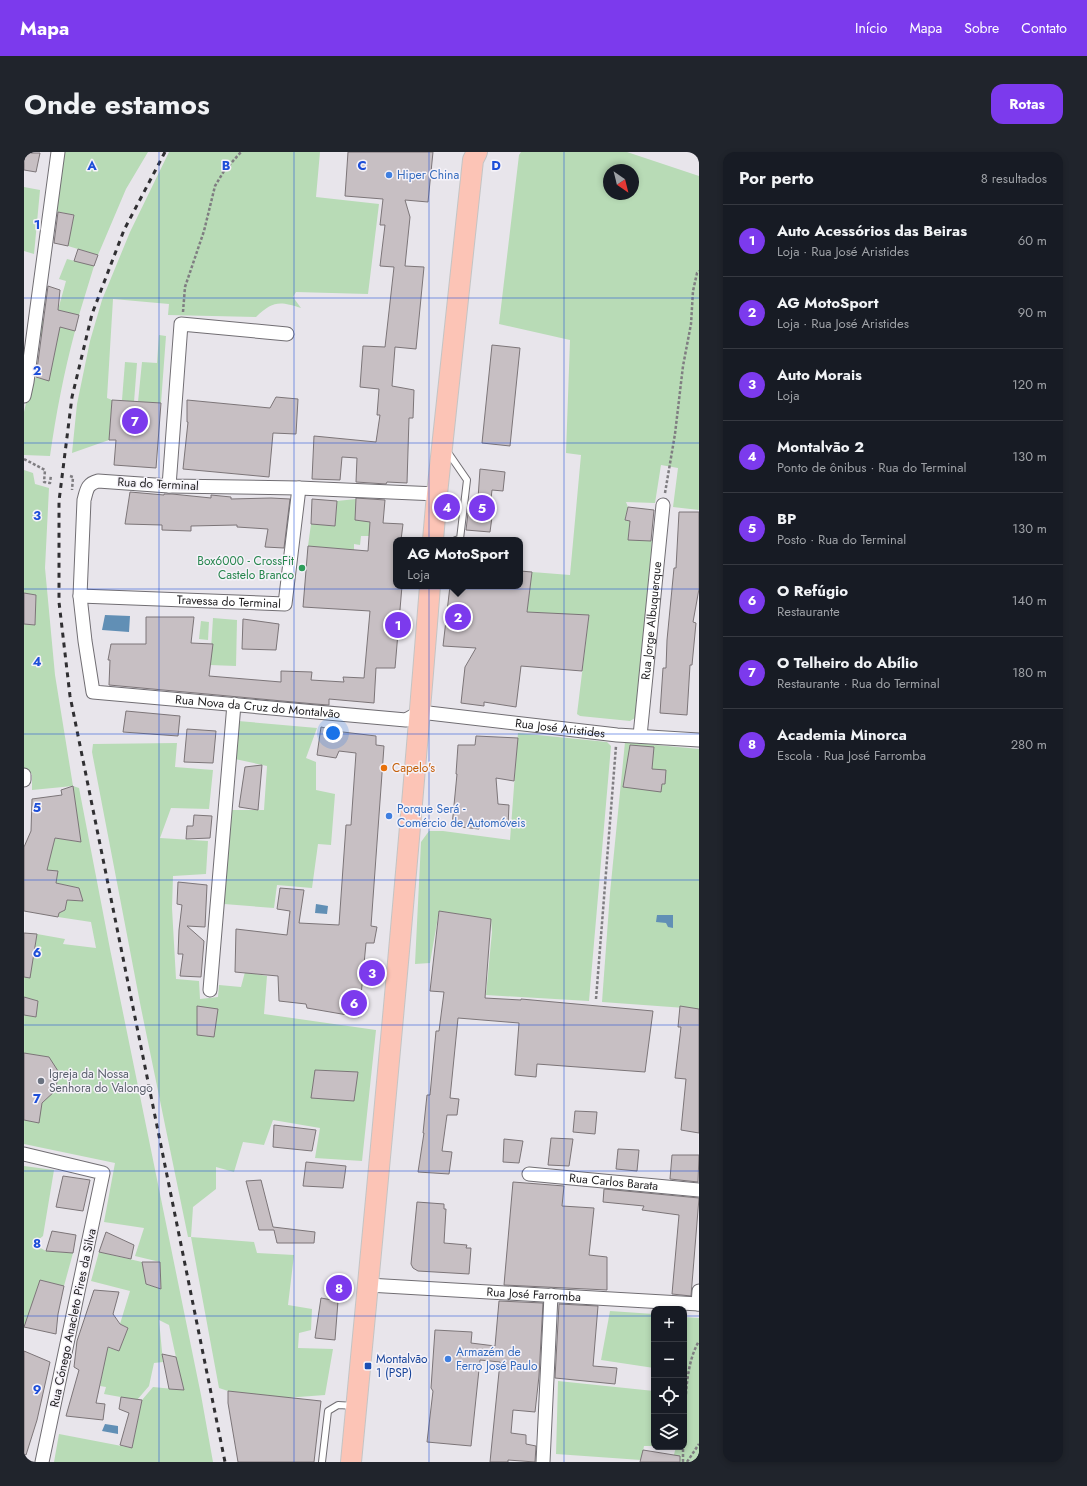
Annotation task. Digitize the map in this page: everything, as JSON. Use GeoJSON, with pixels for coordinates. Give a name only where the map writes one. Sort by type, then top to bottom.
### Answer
{"type":"FeatureCollection","features":[{"type":"Feature","properties":{"kind":"main road"},"geometry":{"type":"LineString","coordinates":[[433,537],[473,155]]}},
{"type":"Feature","properties":{"kind":"main road"},"geometry":{"type":"LineString","coordinates":[[351,1462],[420,712],[430,589]]}},
{"type":"Feature","properties":{"kind":"street"},"geometry":{"type":"LineString","coordinates":[[24,396],[58,152]]}},
{"type":"Feature","properties":{"kind":"street"},"geometry":{"type":"LineString","coordinates":[[169,486],[181,324],[287,334]]}},
{"type":"Feature","properties":{"kind":"street","name":"Rua do Terminal"},"geometry":{"type":"LineString","coordinates":[[93,692],[80,596],[84,500],[91,483],[98,481],[169,486],[299,488],[437,494]]}},
{"type":"Feature","properties":{"kind":"street","name":"Travessa do Terminal"},"geometry":{"type":"LineString","coordinates":[[80,596],[285,604],[299,488]]}},
{"type":"Feature","properties":{"kind":"street","name":"Rua Jorge Albuquerque"},"geometry":{"type":"LineString","coordinates":[[640,736],[663,505]]}},
{"type":"Feature","properties":{"kind":"street","name":"Rua Nova da Cruz do Montalvão"},"geometry":{"type":"LineString","coordinates":[[93,692],[406,720],[420,712]]}},
{"type":"Feature","properties":{"kind":"street"},"geometry":{"type":"LineString","coordinates":[[210,990],[234,704]]}},
{"type":"Feature","properties":{"kind":"street","name":"Rua José Aristides"},"geometry":{"type":"LineString","coordinates":[[420,712],[617,735],[699,740]]}},
{"type":"Feature","properties":{"kind":"street","name":"Rua Cónego Anacleto Pires da Silva"},"geometry":{"type":"LineString","coordinates":[[24,1154],[103,1173],[42,1462]]}},
{"type":"Feature","properties":{"kind":"street","name":"Rua Carlos Barata"},"geometry":{"type":"LineString","coordinates":[[529,1174],[699,1190]]}},
{"type":"Feature","properties":{"kind":"street","name":"Rua José Farromba"},"geometry":{"type":"LineString","coordinates":[[368,1285],[698,1304]]}},
{"type":"Feature","properties":{"kind":"street"},"geometry":{"type":"LineString","coordinates":[[698,1304],[699,1291]]}},
{"type":"Feature","properties":{"kind":"street"},"geometry":{"type":"LineString","coordinates":[[543,1462],[551,1295]]}},
{"type":"Feature","properties":{"kind":"lane"},"geometry":{"type":"LineString","coordinates":[[442,444],[462,470],[467,480],[460,537]]}},
{"type":"Feature","properties":{"kind":"lane"},"geometry":{"type":"LineString","coordinates":[[322,1462],[328,1411],[338,1406],[356,1406]]}},
{"type":"Feature","properties":{"kind":"path"},"geometry":{"type":"LineString","coordinates":[[181,324],[185,287],[204,231],[215,186],[224,171],[241,152]]}},
{"type":"Feature","properties":{"kind":"path"},"geometry":{"type":"LineString","coordinates":[[663,505],[675,434],[683,366],[691,324],[693,291],[697,273],[699,271]]}},
{"type":"Feature","properties":{"kind":"path"},"geometry":{"type":"LineString","coordinates":[[24,459],[45,470],[44,482],[50,483],[51,475]]}},
{"type":"Feature","properties":{"kind":"path"},"geometry":{"type":"LineString","coordinates":[[70,476],[73,477],[72,495]]}},
{"type":"Feature","properties":{"kind":"path"},"geometry":{"type":"LineString","coordinates":[[596,999],[617,735]]}},
{"type":"Feature","properties":{"kind":"path"},"geometry":{"type":"LineString","coordinates":[[685,1414],[688,1380],[693,1351],[699,1340]]}},
{"type":"Feature","properties":{"kind":"path"},"geometry":{"type":"LineString","coordinates":[[687,1462],[699,1444]]}},
{"type":"Feature","properties":{"kind":"path"},"geometry":{"type":"LineString","coordinates":[[683,1450],[683,1462]]}},
{"type":"Feature","properties":{"kind":"green space"},"geometry":{"type":"Polygon","coordinates":[[[61,152],[148,152],[126,189],[98,255],[68,246],[74,215],[55,211],[61,152]]]}},
{"type":"Feature","properties":{"kind":"green space"},"geometry":{"type":"Polygon","coordinates":[[[169,152],[320,152],[316,197],[379,204],[368,294],[296,292],[293,297],[301,308],[287,304],[272,305],[256,317],[168,315],[169,304],[113,299],[107,398],[112,400],[109,440],[72,453],[77,404],[90,341],[102,300],[130,232],[169,152]]]}},
{"type":"Feature","properties":{"kind":"green space"},"geometry":{"type":"Polygon","coordinates":[[[521,152],[627,152],[699,176],[699,510],[673,507],[678,468],[661,465],[655,503],[626,502],[628,507],[625,520],[630,521],[628,539],[652,541],[637,714],[635,718],[630,721],[580,716],[577,714],[589,616],[527,612],[532,572],[570,575],[581,455],[566,453],[570,340],[499,324],[519,155],[521,152]]]}},
{"type":"Feature","properties":{"kind":"green space"},"geometry":{"type":"Polygon","coordinates":[[[24,187],[40,190],[34,254],[24,251],[24,187]]]}},
{"type":"Feature","properties":{"kind":"green space"},"geometry":{"type":"Polygon","coordinates":[[[67,259],[94,266],[79,315],[58,310],[66,281],[59,279],[67,259]]]}},
{"type":"Feature","properties":{"kind":"green space"},"geometry":{"type":"Polygon","coordinates":[[[38,320],[75,331],[67,362],[50,456],[24,455],[24,412],[32,377],[49,380],[57,342],[36,335],[38,320]]]}},
{"type":"Feature","properties":{"kind":"green space"},"geometry":{"type":"Polygon","coordinates":[[[159,335],[166,336],[161,403],[138,402],[142,362],[157,363],[159,335]]]}},
{"type":"Feature","properties":{"kind":"green space"},"geometry":{"type":"Polygon","coordinates":[[[125,362],[137,363],[134,402],[122,400],[125,362]]]}},
{"type":"Feature","properties":{"kind":"green space"},"geometry":{"type":"Polygon","coordinates":[[[24,470],[33,473],[35,484],[49,488],[45,568],[55,675],[73,786],[32,790],[32,774],[24,771],[24,624],[35,625],[36,596],[24,593],[24,470]]]}},
{"type":"Feature","properties":{"kind":"green space"},"geometry":{"type":"Polygon","coordinates":[[[356,499],[355,520],[377,522],[369,536],[361,536],[360,545],[354,544],[354,550],[308,546],[311,524],[335,526],[337,501],[356,499]]]}},
{"type":"Feature","properties":{"kind":"green space"},"geometry":{"type":"Polygon","coordinates":[[[213,618],[237,620],[236,666],[210,665],[213,618]]]}},
{"type":"Feature","properties":{"kind":"green space"},"geometry":{"type":"Polygon","coordinates":[[[201,621],[209,622],[208,640],[199,639],[201,621]]]}},
{"type":"Feature","properties":{"kind":"green space"},"geometry":{"type":"Polygon","coordinates":[[[238,721],[317,728],[306,758],[316,762],[316,790],[335,794],[331,845],[318,844],[312,888],[277,885],[274,908],[224,904],[232,810],[264,810],[267,766],[235,759],[238,721]]]}},
{"type":"Feature","properties":{"kind":"green space"},"geometry":{"type":"Polygon","coordinates":[[[518,733],[607,742],[611,746],[589,1001],[486,995],[492,932],[491,919],[439,911],[430,963],[415,964],[421,842],[429,831],[443,831],[510,840],[518,733]]]}},
{"type":"Feature","properties":{"kind":"green space"},"geometry":{"type":"Polygon","coordinates":[[[625,742],[699,749],[699,1009],[602,1002],[610,893],[625,742]]]}},
{"type":"Feature","properties":{"kind":"green space"},"geometry":{"type":"Polygon","coordinates":[[[177,743],[175,767],[213,770],[209,809],[171,808],[160,838],[208,841],[206,874],[173,876],[172,908],[176,979],[199,981],[200,999],[218,997],[219,985],[241,987],[245,972],[267,976],[264,1014],[376,1030],[362,1161],[315,1158],[320,1128],[273,1120],[264,1145],[243,1142],[234,1172],[216,1167],[216,1189],[193,1207],[191,1237],[188,1237],[141,1008],[92,752],[93,744],[177,743]]]}},
{"type":"Feature","properties":{"kind":"green space"},"geometry":{"type":"Polygon","coordinates":[[[73,786],[79,788],[110,949],[201,1395],[213,1462],[54,1462],[59,1434],[132,1448],[142,1400],[153,1387],[183,1390],[169,1325],[159,1320],[163,1362],[154,1363],[149,1386],[137,1400],[104,1394],[106,1387],[100,1386],[106,1354],[76,1345],[78,1338],[119,1351],[128,1328],[120,1324],[130,1291],[91,1281],[99,1252],[142,1262],[146,1284],[161,1289],[160,1262],[135,1256],[144,1228],[104,1222],[115,1163],[24,1144],[24,1015],[36,1017],[38,1001],[24,997],[24,957],[33,959],[37,934],[65,939],[63,944],[96,948],[91,922],[58,917],[59,913],[65,910],[67,900],[83,901],[79,888],[56,883],[24,868],[24,857],[49,861],[55,838],[80,842],[73,786]]]}},
{"type":"Feature","properties":{"kind":"green space"},"geometry":{"type":"Polygon","coordinates":[[[24,1166],[54,1170],[43,1236],[33,1244],[46,1251],[73,1253],[64,1286],[40,1280],[24,1329],[24,1166]]]}},
{"type":"Feature","properties":{"kind":"green space"},"geometry":{"type":"Polygon","coordinates":[[[191,1237],[254,1242],[257,1253],[294,1255],[288,1305],[312,1309],[311,1330],[299,1333],[298,1348],[333,1349],[325,1395],[285,1398],[228,1391],[219,1388],[191,1237]]]}},
{"type":"Feature","properties":{"kind":"green space"},"geometry":{"type":"Polygon","coordinates":[[[610,1311],[651,1314],[651,1368],[601,1360],[610,1311]]]}},
{"type":"Feature","properties":{"kind":"green space"},"geometry":{"type":"Polygon","coordinates":[[[687,1317],[699,1318],[699,1462],[672,1462],[675,1450],[687,1450],[687,1317]]]}},
{"type":"Feature","properties":{"kind":"green space"},"geometry":{"type":"Polygon","coordinates":[[[558,1381],[651,1391],[651,1446],[644,1446],[641,1460],[556,1454],[558,1381]]]}},
{"type":"Feature","properties":{"kind":"water"},"geometry":{"type":"Polygon","coordinates":[[[105,615],[130,616],[129,632],[102,630],[105,615]]]}},
{"type":"Feature","properties":{"kind":"water"},"geometry":{"type":"Polygon","coordinates":[[[316,904],[328,906],[327,914],[315,913],[316,904]]]}},
{"type":"Feature","properties":{"kind":"water"},"geometry":{"type":"Polygon","coordinates":[[[657,915],[673,915],[673,928],[668,927],[666,923],[656,922],[657,915]]]}},
{"type":"Feature","properties":{"kind":"water"},"geometry":{"type":"Polygon","coordinates":[[[105,1424],[118,1426],[118,1434],[102,1431],[105,1424]]]}},
{"type":"Feature","properties":{"kind":"building"},"geometry":{"type":"Polygon","coordinates":[[[348,152],[433,152],[428,202],[405,200],[410,217],[405,266],[424,267],[416,349],[395,347],[392,386],[414,390],[413,418],[409,418],[407,483],[387,482],[386,484],[356,482],[357,458],[342,457],[340,480],[312,479],[314,436],[376,442],[380,415],[377,415],[379,389],[360,387],[363,346],[385,347],[394,267],[380,266],[385,225],[380,225],[383,199],[345,196],[348,152]]]}},
{"type":"Feature","properties":{"kind":"building"},"geometry":{"type":"Polygon","coordinates":[[[24,153],[40,153],[36,172],[24,170],[24,153]]]}},
{"type":"Feature","properties":{"kind":"building"},"geometry":{"type":"Polygon","coordinates":[[[58,212],[74,215],[68,246],[54,243],[58,212]]]}},
{"type":"Feature","properties":{"kind":"building"},"geometry":{"type":"Polygon","coordinates":[[[78,249],[98,255],[94,266],[74,261],[78,249]]]}},
{"type":"Feature","properties":{"kind":"building"},"geometry":{"type":"Polygon","coordinates":[[[48,286],[60,290],[58,310],[79,315],[75,331],[60,327],[49,381],[36,377],[48,286]]]}},
{"type":"Feature","properties":{"kind":"building"},"geometry":{"type":"Polygon","coordinates":[[[492,345],[520,348],[510,446],[482,443],[492,345]]]}},
{"type":"Feature","properties":{"kind":"building"},"geometry":{"type":"Polygon","coordinates":[[[276,397],[298,399],[296,434],[273,433],[269,477],[183,469],[188,422],[187,400],[270,408],[276,397]]]}},
{"type":"Feature","properties":{"kind":"building"},"geometry":{"type":"Polygon","coordinates":[[[112,400],[161,403],[156,468],[114,465],[116,440],[109,440],[112,400]]]}},
{"type":"Feature","properties":{"kind":"building"},"geometry":{"type":"Polygon","coordinates":[[[480,469],[505,472],[503,491],[492,490],[489,516],[492,517],[490,532],[466,530],[468,513],[477,514],[480,469]]]}},
{"type":"Feature","properties":{"kind":"building"},"geometry":{"type":"Polygon","coordinates":[[[130,492],[211,498],[211,495],[231,497],[231,499],[290,499],[284,548],[265,547],[268,529],[237,527],[237,525],[191,526],[191,531],[162,530],[162,525],[125,524],[130,492]]]}},
{"type":"Feature","properties":{"kind":"building"},"geometry":{"type":"Polygon","coordinates":[[[356,498],[385,500],[383,523],[403,524],[401,537],[393,537],[393,589],[402,589],[395,668],[376,668],[374,703],[329,699],[329,705],[109,685],[110,660],[108,660],[111,644],[146,644],[146,617],[194,617],[191,643],[213,644],[209,676],[281,682],[281,671],[312,672],[311,680],[344,682],[343,677],[364,678],[370,611],[303,607],[308,546],[368,551],[370,522],[355,520],[356,498]]]}},
{"type":"Feature","properties":{"kind":"building"},"geometry":{"type":"Polygon","coordinates":[[[312,499],[337,501],[335,526],[311,524],[312,499]]]}},
{"type":"Feature","properties":{"kind":"building"},"geometry":{"type":"Polygon","coordinates":[[[628,507],[654,510],[651,541],[628,540],[630,521],[625,520],[628,507]]]}},
{"type":"Feature","properties":{"kind":"building"},"geometry":{"type":"Polygon","coordinates":[[[679,512],[699,512],[699,589],[693,622],[696,623],[692,665],[690,665],[687,715],[660,713],[663,668],[666,668],[667,640],[674,568],[676,568],[679,512]]]}},
{"type":"Feature","properties":{"kind":"building"},"geometry":{"type":"Polygon","coordinates":[[[523,571],[532,572],[527,612],[589,615],[582,671],[521,666],[516,707],[484,702],[484,706],[461,703],[465,667],[476,648],[443,646],[450,589],[523,589],[523,571]]]}},
{"type":"Feature","properties":{"kind":"building"},"geometry":{"type":"Polygon","coordinates":[[[24,593],[36,595],[35,625],[24,624],[24,593]]]}},
{"type":"Feature","properties":{"kind":"building"},"geometry":{"type":"Polygon","coordinates":[[[243,619],[279,624],[276,650],[242,649],[243,619]]]}},
{"type":"Feature","properties":{"kind":"building"},"geometry":{"type":"Polygon","coordinates":[[[126,711],[180,716],[178,736],[123,732],[126,711]]]}},
{"type":"Feature","properties":{"kind":"building"},"geometry":{"type":"Polygon","coordinates":[[[321,727],[343,732],[376,736],[376,745],[384,746],[371,926],[377,927],[374,943],[366,943],[359,1017],[307,1008],[306,1004],[279,1001],[278,976],[235,972],[236,929],[287,935],[290,911],[277,909],[280,888],[304,890],[299,923],[339,925],[346,825],[351,825],[356,753],[339,751],[336,758],[317,755],[321,727]]]}},
{"type":"Feature","properties":{"kind":"building"},"geometry":{"type":"Polygon","coordinates":[[[187,729],[216,731],[213,763],[184,762],[187,729]]]}},
{"type":"Feature","properties":{"kind":"building"},"geometry":{"type":"Polygon","coordinates":[[[476,736],[518,738],[514,781],[496,778],[498,804],[509,805],[508,826],[480,825],[479,829],[452,826],[458,745],[475,745],[476,736]]]}},
{"type":"Feature","properties":{"kind":"building"},"geometry":{"type":"Polygon","coordinates":[[[630,745],[654,747],[652,769],[666,770],[665,784],[662,784],[661,792],[623,787],[630,745]]]}},
{"type":"Feature","properties":{"kind":"building"},"geometry":{"type":"Polygon","coordinates":[[[262,765],[258,810],[239,807],[245,767],[262,765]]]}},
{"type":"Feature","properties":{"kind":"building"},"geometry":{"type":"Polygon","coordinates":[[[73,786],[81,842],[55,838],[47,870],[58,871],[56,883],[79,888],[83,901],[67,900],[65,910],[59,913],[58,917],[24,911],[24,847],[31,831],[32,799],[62,795],[61,790],[73,786]]]}},
{"type":"Feature","properties":{"kind":"building"},"geometry":{"type":"Polygon","coordinates":[[[194,815],[212,816],[210,838],[186,839],[187,826],[193,826],[194,815]]]}},
{"type":"Feature","properties":{"kind":"building"},"geometry":{"type":"Polygon","coordinates":[[[178,882],[207,885],[205,927],[187,926],[204,941],[201,977],[180,976],[183,954],[178,954],[182,905],[177,904],[178,882]]]}},
{"type":"Feature","properties":{"kind":"building"},"geometry":{"type":"Polygon","coordinates":[[[439,911],[491,919],[485,998],[521,999],[653,1011],[645,1072],[537,1064],[536,1077],[515,1075],[519,1023],[458,1018],[450,1098],[459,1099],[457,1115],[447,1115],[442,1151],[452,1152],[449,1174],[418,1172],[424,1133],[427,1095],[430,1095],[436,1031],[439,1031],[444,992],[430,991],[439,911]]]}},
{"type":"Feature","properties":{"kind":"building"},"geometry":{"type":"Polygon","coordinates":[[[24,933],[37,934],[30,978],[24,977],[24,933]]]}},
{"type":"Feature","properties":{"kind":"building"},"geometry":{"type":"Polygon","coordinates":[[[24,997],[38,1001],[36,1017],[24,1015],[24,997]]]}},
{"type":"Feature","properties":{"kind":"building"},"geometry":{"type":"Polygon","coordinates":[[[197,1006],[218,1009],[214,1037],[197,1035],[197,1006]]]}},
{"type":"Feature","properties":{"kind":"building"},"geometry":{"type":"Polygon","coordinates":[[[680,1006],[699,1009],[699,1133],[681,1130],[686,1079],[675,1078],[681,1027],[678,1027],[680,1006]]]}},
{"type":"Feature","properties":{"kind":"building","name":"Igreja da Nossa Senhora do Valongo"},"geometry":{"type":"Polygon","coordinates":[[[24,1053],[49,1057],[58,1071],[56,1090],[42,1103],[39,1123],[24,1120],[24,1053]]]}},
{"type":"Feature","properties":{"kind":"building"},"geometry":{"type":"Polygon","coordinates":[[[315,1070],[358,1072],[354,1101],[311,1098],[315,1070]]]}},
{"type":"Feature","properties":{"kind":"building"},"geometry":{"type":"Polygon","coordinates":[[[575,1111],[597,1112],[595,1134],[573,1132],[575,1111]]]}},
{"type":"Feature","properties":{"kind":"building"},"geometry":{"type":"Polygon","coordinates":[[[274,1125],[316,1130],[312,1151],[273,1147],[274,1125]]]}},
{"type":"Feature","properties":{"kind":"building"},"geometry":{"type":"Polygon","coordinates":[[[551,1138],[573,1139],[569,1166],[548,1165],[551,1138]]]}},
{"type":"Feature","properties":{"kind":"building"},"geometry":{"type":"Polygon","coordinates":[[[504,1139],[523,1141],[519,1163],[503,1162],[504,1139]]]}},
{"type":"Feature","properties":{"kind":"building"},"geometry":{"type":"Polygon","coordinates":[[[618,1149],[639,1150],[637,1171],[616,1169],[618,1149]]]}},
{"type":"Feature","properties":{"kind":"building"},"geometry":{"type":"Polygon","coordinates":[[[672,1155],[699,1155],[698,1182],[670,1179],[672,1155]]]}},
{"type":"Feature","properties":{"kind":"building"},"geometry":{"type":"Polygon","coordinates":[[[306,1162],[346,1166],[343,1188],[303,1186],[306,1162]]]}},
{"type":"Feature","properties":{"kind":"building"},"geometry":{"type":"Polygon","coordinates":[[[63,1176],[90,1180],[83,1211],[56,1207],[63,1176]]]}},
{"type":"Feature","properties":{"kind":"building"},"geometry":{"type":"Polygon","coordinates":[[[261,1180],[273,1227],[315,1232],[314,1243],[277,1243],[274,1230],[259,1230],[246,1181],[261,1180]]]}},
{"type":"Feature","properties":{"kind":"building"},"geometry":{"type":"Polygon","coordinates":[[[513,1182],[564,1186],[562,1206],[594,1208],[589,1255],[607,1257],[607,1290],[504,1285],[513,1182]]]}},
{"type":"Feature","properties":{"kind":"building"},"geometry":{"type":"Polygon","coordinates":[[[604,1189],[699,1198],[691,1296],[672,1294],[679,1215],[642,1210],[644,1206],[603,1202],[604,1189]]]}},
{"type":"Feature","properties":{"kind":"building"},"geometry":{"type":"Polygon","coordinates":[[[417,1202],[444,1204],[444,1209],[446,1209],[444,1243],[467,1245],[466,1248],[471,1248],[469,1274],[418,1271],[413,1268],[411,1264],[417,1202]]]}},
{"type":"Feature","properties":{"kind":"building"},"geometry":{"type":"Polygon","coordinates":[[[52,1231],[76,1235],[73,1253],[46,1251],[52,1231]]]}},
{"type":"Feature","properties":{"kind":"building"},"geometry":{"type":"Polygon","coordinates":[[[106,1232],[134,1245],[131,1259],[99,1252],[106,1232]]]}},
{"type":"Feature","properties":{"kind":"building"},"geometry":{"type":"Polygon","coordinates":[[[142,1262],[160,1262],[161,1289],[146,1284],[142,1262]]]}},
{"type":"Feature","properties":{"kind":"building"},"geometry":{"type":"Polygon","coordinates":[[[40,1280],[64,1286],[58,1314],[56,1334],[24,1327],[40,1280]]]}},
{"type":"Feature","properties":{"kind":"building"},"geometry":{"type":"Polygon","coordinates":[[[94,1290],[119,1292],[113,1314],[120,1324],[128,1328],[119,1351],[108,1347],[96,1403],[105,1404],[103,1420],[66,1416],[79,1370],[74,1367],[77,1341],[94,1290]]]}},
{"type":"Feature","properties":{"kind":"building"},"geometry":{"type":"Polygon","coordinates":[[[321,1298],[338,1301],[335,1340],[315,1338],[321,1298]]]}},
{"type":"Feature","properties":{"kind":"building"},"geometry":{"type":"Polygon","coordinates":[[[499,1301],[543,1303],[539,1376],[535,1412],[513,1410],[511,1433],[526,1435],[526,1444],[536,1446],[535,1462],[508,1460],[508,1462],[490,1462],[500,1362],[480,1360],[471,1446],[427,1442],[433,1391],[431,1388],[435,1330],[472,1332],[471,1343],[495,1346],[499,1301]]]}},
{"type":"Feature","properties":{"kind":"building"},"geometry":{"type":"Polygon","coordinates":[[[559,1304],[598,1306],[593,1366],[617,1368],[615,1384],[555,1378],[559,1304]]]}},
{"type":"Feature","properties":{"kind":"building"},"geometry":{"type":"Polygon","coordinates":[[[24,1351],[50,1362],[37,1420],[26,1455],[24,1454],[24,1351]]]}},
{"type":"Feature","properties":{"kind":"building"},"geometry":{"type":"Polygon","coordinates":[[[162,1354],[176,1357],[184,1390],[169,1389],[162,1354]]]}},
{"type":"Feature","properties":{"kind":"building"},"geometry":{"type":"Polygon","coordinates":[[[228,1391],[321,1401],[314,1462],[238,1462],[228,1403],[228,1391]]]}},
{"type":"Feature","properties":{"kind":"building"},"geometry":{"type":"Polygon","coordinates":[[[121,1397],[142,1400],[132,1448],[120,1445],[129,1413],[119,1409],[121,1397]]]}},
{"type":"Feature","properties":{"kind":"building"},"geometry":{"type":"Polygon","coordinates":[[[643,1450],[680,1456],[680,1462],[640,1462],[643,1450]]]}},
{"type":"Feature","properties":{"kind":"railway"},"geometry":{"type":"LineString","coordinates":[[165,152],[124,230],[92,314],[72,397],[59,501],[59,602],[70,696],[225,1462]]}},
{"type":"Feature","properties":{"kind":"place","name":"Hiper China"},"geometry":{"type":"Point","coordinates":[389,175]}},
{"type":"Feature","properties":{"kind":"place","name":"O Telheiro do Abílio"},"geometry":{"type":"Point","coordinates":[135,421]}},
{"type":"Feature","properties":{"kind":"place","name":"Montalvão 2"},"geometry":{"type":"Point","coordinates":[447,507]}},
{"type":"Feature","properties":{"kind":"place","name":"BP"},"geometry":{"type":"Point","coordinates":[482,508]}},
{"type":"Feature","properties":{"kind":"place","name":"Box6000 - CrossFit Castelo Branco"},"geometry":{"type":"Point","coordinates":[302,568]}},
{"type":"Feature","properties":{"kind":"place","name":"AG MotoSport"},"geometry":{"type":"Point","coordinates":[458,617]}},
{"type":"Feature","properties":{"kind":"place","name":"Auto Acessórios das Beiras"},"geometry":{"type":"Point","coordinates":[398,625]}},
{"type":"Feature","properties":{"kind":"place","name":"Capelo's"},"geometry":{"type":"Point","coordinates":[384,768]}},
{"type":"Feature","properties":{"kind":"place","name":"Porque Será - Comércio de Automóveis"},"geometry":{"type":"Point","coordinates":[389,816]}},
{"type":"Feature","properties":{"kind":"place","name":"Auto Morais"},"geometry":{"type":"Point","coordinates":[372,973]}},
{"type":"Feature","properties":{"kind":"place","name":"O Refúgio"},"geometry":{"type":"Point","coordinates":[354,1003]}},
{"type":"Feature","properties":{"kind":"place","name":"Igreja da Nossa Senhora do Valongo"},"geometry":{"type":"Point","coordinates":[41,1081]}},
{"type":"Feature","properties":{"kind":"place","name":"Academia Minorca"},"geometry":{"type":"Point","coordinates":[339,1288]}},
{"type":"Feature","properties":{"kind":"place","name":"Armazém de Ferro José Paulo"},"geometry":{"type":"Point","coordinates":[448,1359]}},
{"type":"Feature","properties":{"kind":"place","name":"Montalvão 1 (PSP)"},"geometry":{"type":"Point","coordinates":[368,1366]}}]}
